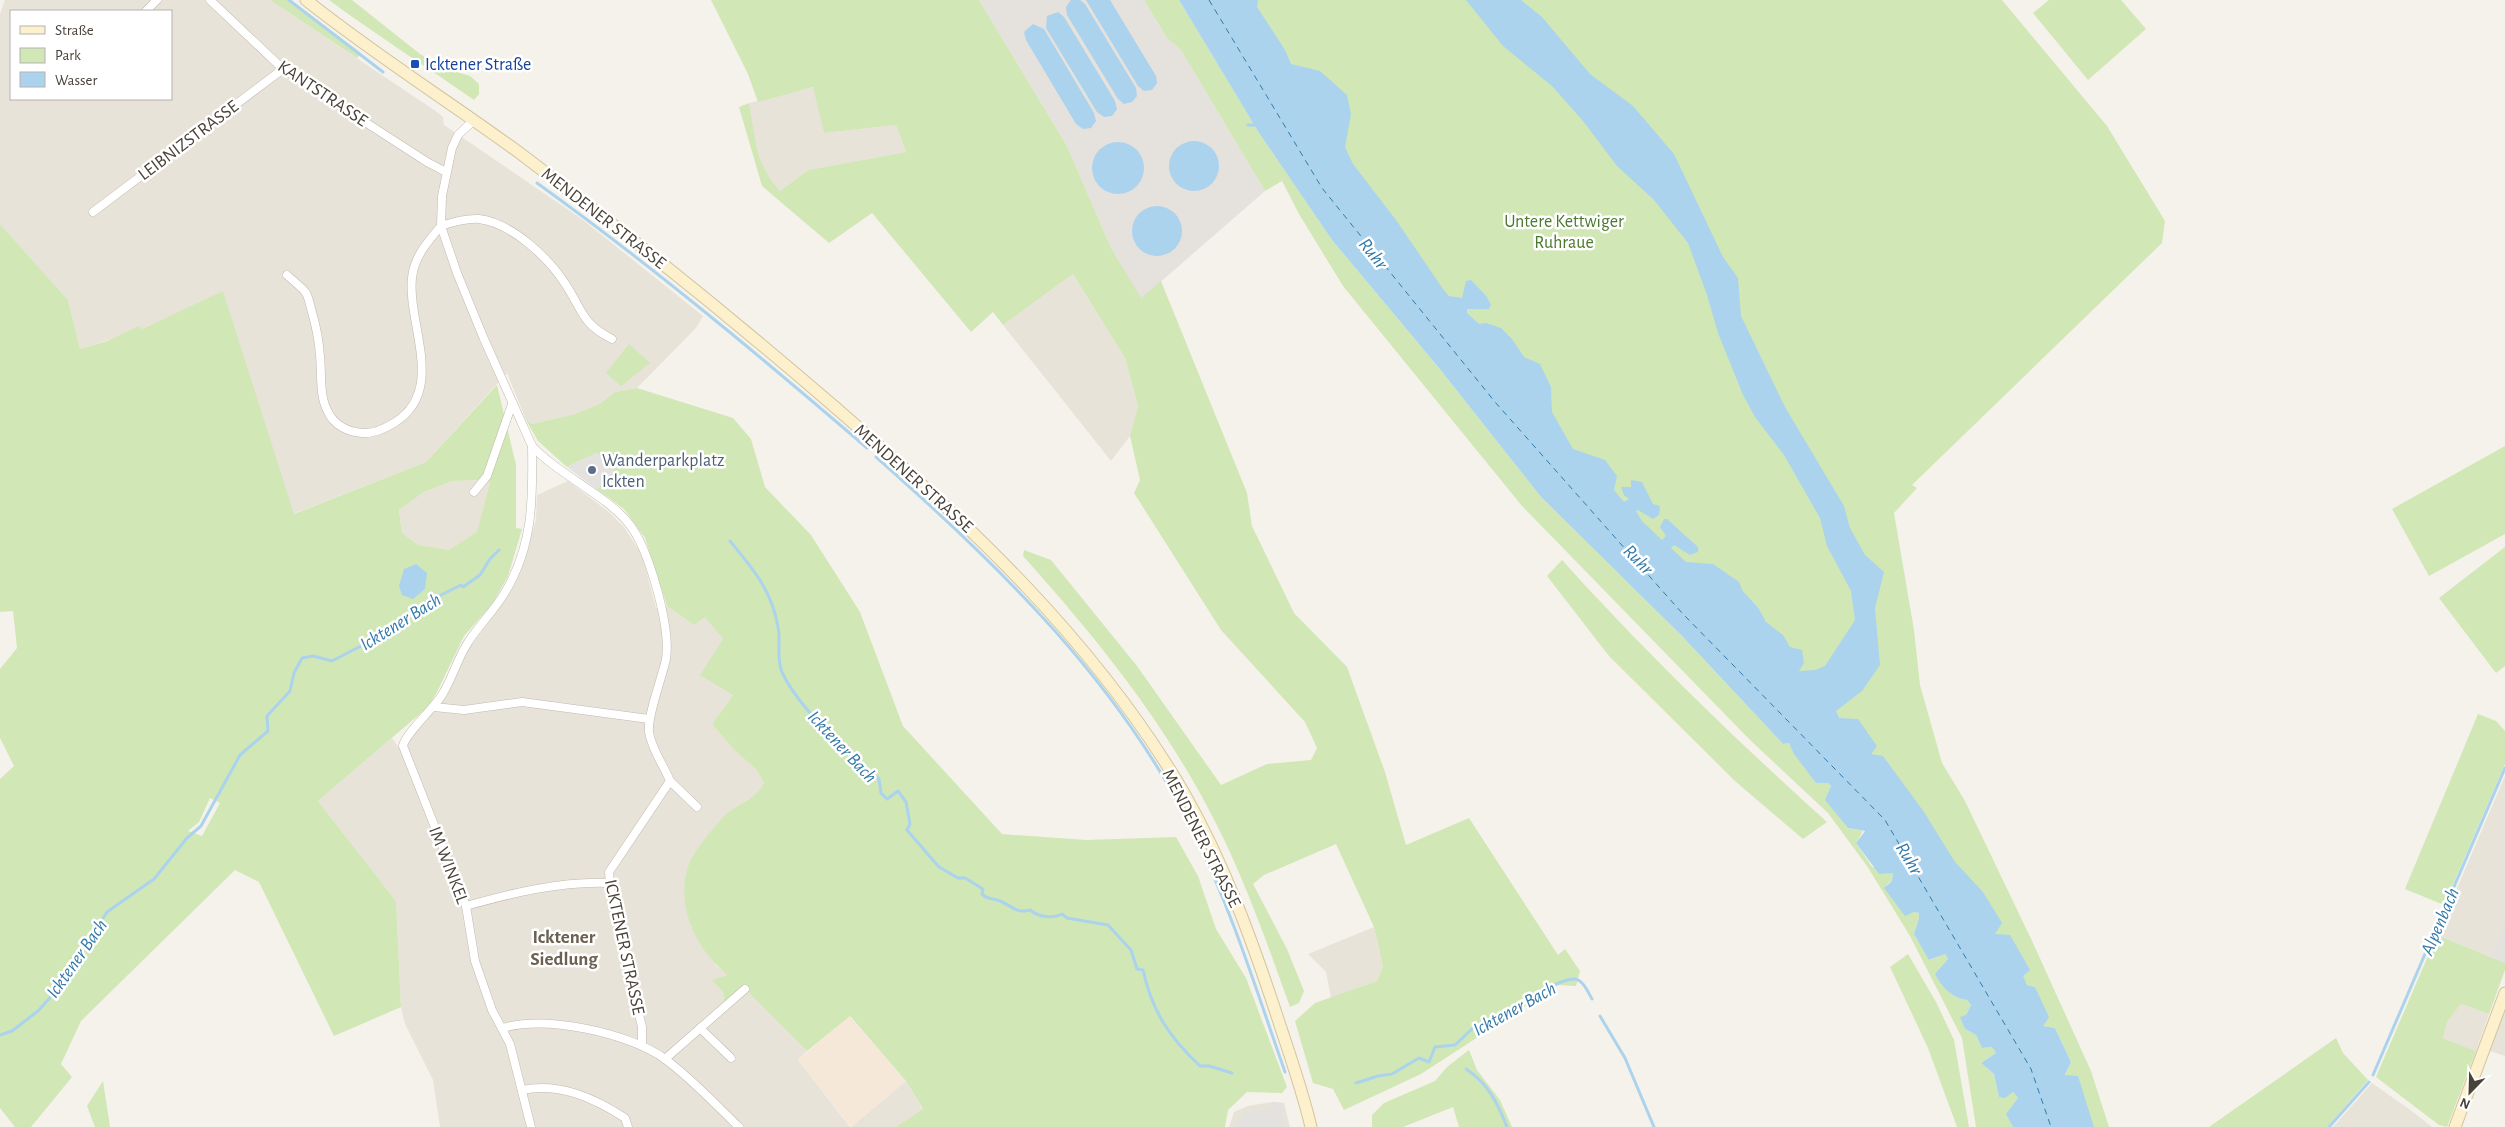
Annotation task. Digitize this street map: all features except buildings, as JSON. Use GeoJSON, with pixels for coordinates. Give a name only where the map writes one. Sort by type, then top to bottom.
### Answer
{"type":"FeatureCollection","features":[{"type":"Feature","properties":{"kind":"main road","name":"MENDENER STRASSE"},"geometry":{"type":"LineString","coordinates":[[306,0],[383,58],[474,120],[647,251],[784,364],[918,479],[995,552],[1038,598],[1094,662],[1144,730],[1186,796],[1229,885],[1257,955],[1302,1093],[1311,1127]]}},
{"type":"Feature","properties":{"kind":"main road"},"geometry":{"type":"LineString","coordinates":[[2455,1127],[2505,993]]}},
{"type":"Feature","properties":{"kind":"street"},"geometry":{"type":"LineString","coordinates":[[147,10],[157,0]]}},
{"type":"Feature","properties":{"kind":"street","name":"KANTSTRASSE"},"geometry":{"type":"LineString","coordinates":[[210,0],[283,69],[427,162],[446,172]]}},
{"type":"Feature","properties":{"kind":"street","name":"LEIBNIZSTRASSE"},"geometry":{"type":"LineString","coordinates":[[93,212],[283,69]]}},
{"type":"Feature","properties":{"kind":"street"},"geometry":{"type":"LineString","coordinates":[[474,120],[458,136],[452,148],[442,196],[441,226],[457,273],[512,404],[532,446],[582,487],[616,510],[630,525],[646,552],[667,635],[666,658],[649,719],[649,734],[670,781],[697,807]]}},
{"type":"Feature","properties":{"kind":"street"},"geometry":{"type":"LineString","coordinates":[[287,275],[306,293],[318,341],[323,399],[330,416],[342,427],[355,432],[367,433],[378,431],[400,419],[412,405],[420,390],[422,366],[411,292],[412,276],[423,246],[441,226],[457,221],[478,219],[498,225],[527,243],[544,257],[565,283],[588,324],[612,338]]}},
{"type":"Feature","properties":{"kind":"street"},"geometry":{"type":"LineString","coordinates":[[474,492],[487,476],[512,404]]}},
{"type":"Feature","properties":{"kind":"street"},"geometry":{"type":"LineString","coordinates":[[532,446],[531,519],[522,555],[503,596],[468,643],[434,707],[464,710],[522,702],[649,719]]}},
{"type":"Feature","properties":{"kind":"street","name":"IM WINKEL"},"geometry":{"type":"LineString","coordinates":[[434,707],[409,733],[403,746],[466,906],[475,962],[491,1008],[510,1044],[531,1127]]}},
{"type":"Feature","properties":{"kind":"street","name":"ICKTENER STRASSE"},"geometry":{"type":"LineString","coordinates":[[642,1045],[642,1027],[609,883],[609,872],[670,781]]}},
{"type":"Feature","properties":{"kind":"street"},"geometry":{"type":"LineString","coordinates":[[466,906],[542,888],[577,882],[609,883]]}},
{"type":"Feature","properties":{"kind":"street"},"geometry":{"type":"LineString","coordinates":[[665,1059],[745,989]]}},
{"type":"Feature","properties":{"kind":"street"},"geometry":{"type":"LineString","coordinates":[[503,1028],[523,1024],[567,1026],[642,1045],[665,1059],[690,1080],[739,1127]]}},
{"type":"Feature","properties":{"kind":"street"},"geometry":{"type":"LineString","coordinates":[[700,1028],[731,1058]]}},
{"type":"Feature","properties":{"kind":"street"},"geometry":{"type":"LineString","coordinates":[[522,1090],[550,1087],[584,1095],[626,1118],[628,1127]]}},
{"type":"Feature","properties":{"kind":"shaded area"},"geometry":{"type":"Polygon","coordinates":[[[5,0],[270,0],[437,112],[443,117],[444,125],[583,220],[703,316],[696,328],[637,388],[615,392],[601,403],[575,414],[532,424],[526,420],[507,373],[426,462],[293,514],[223,292],[142,329],[80,349],[68,300],[0,224],[0,14],[5,0]]]}},
{"type":"Feature","properties":{"kind":"shaded area"},"geometry":{"type":"Polygon","coordinates":[[[979,0],[1144,0],[1167,38],[1181,50],[1265,191],[1141,299],[1111,248],[1067,146],[979,0]]]}},
{"type":"Feature","properties":{"kind":"shaded area"},"geometry":{"type":"Polygon","coordinates":[[[814,87],[824,133],[896,125],[906,152],[808,170],[780,191],[765,175],[755,142],[749,103],[814,87]]]}},
{"type":"Feature","properties":{"kind":"shaded area"},"geometry":{"type":"Polygon","coordinates":[[[1073,274],[1125,358],[1138,406],[1130,436],[1111,461],[1003,325],[1073,274]]]}},
{"type":"Feature","properties":{"kind":"shaded area","name":"Wanderparkplatz Ickten"},"geometry":{"type":"Polygon","coordinates":[[[597,453],[614,471],[597,489],[567,467],[597,453]]]}},
{"type":"Feature","properties":{"kind":"shaded area"},"geometry":{"type":"Polygon","coordinates":[[[481,480],[490,483],[478,532],[449,550],[418,545],[402,533],[399,510],[424,492],[452,481],[481,480]]]}},
{"type":"Feature","properties":{"kind":"shaded area"},"geometry":{"type":"Polygon","coordinates":[[[568,481],[609,512],[624,527],[642,555],[656,608],[667,606],[694,625],[705,616],[723,639],[733,695],[712,724],[735,751],[756,769],[764,783],[761,791],[730,811],[691,926],[716,966],[729,975],[724,993],[724,1002],[742,986],[807,1051],[798,1060],[850,1127],[440,1127],[433,1080],[405,1024],[401,1007],[396,901],[318,801],[392,738],[400,749],[427,721],[449,689],[468,650],[505,600],[519,573],[536,520],[537,495],[568,481]]]}},
{"type":"Feature","properties":{"kind":"shaded area"},"geometry":{"type":"Polygon","coordinates":[[[2505,776],[2505,963],[2437,935],[2505,776]]]}},
{"type":"Feature","properties":{"kind":"shaded area"},"geometry":{"type":"Polygon","coordinates":[[[2505,924],[2505,963],[2491,957],[2505,924]]]}},
{"type":"Feature","properties":{"kind":"shaded area"},"geometry":{"type":"Polygon","coordinates":[[[1374,927],[1383,966],[1377,981],[1331,998],[1326,972],[1308,954],[1374,927]]]}},
{"type":"Feature","properties":{"kind":"shaded area"},"geometry":{"type":"Polygon","coordinates":[[[2461,1004],[2489,1014],[2476,1051],[2443,1038],[2447,1022],[2461,1004]]]}},
{"type":"Feature","properties":{"kind":"shaded area"},"geometry":{"type":"Polygon","coordinates":[[[2505,1010],[2505,1056],[2490,1051],[2505,1010]]]}},
{"type":"Feature","properties":{"kind":"shaded area"},"geometry":{"type":"Polygon","coordinates":[[[849,1016],[906,1081],[851,1127],[798,1060],[849,1016]]]}},
{"type":"Feature","properties":{"kind":"shaded area"},"geometry":{"type":"Polygon","coordinates":[[[906,1081],[923,1110],[896,1127],[851,1127],[906,1081]]]}},
{"type":"Feature","properties":{"kind":"shaded area"},"geometry":{"type":"Polygon","coordinates":[[[2372,1083],[2409,1109],[2432,1127],[2333,1127],[2372,1083]]]}},
{"type":"Feature","properties":{"kind":"shaded area"},"geometry":{"type":"Polygon","coordinates":[[[1272,1102],[1284,1103],[1290,1127],[1229,1127],[1234,1112],[1248,1106],[1272,1102]]]}},
{"type":"Feature","properties":{"kind":"shaded area"},"geometry":{"type":"Polygon","coordinates":[[[1272,1102],[1284,1103],[1282,1127],[1233,1127],[1233,1124],[1247,1112],[1270,1109],[1272,1102]]]}},
{"type":"Feature","properties":{"kind":"green space"},"geometry":{"type":"Polygon","coordinates":[[[270,0],[289,0],[361,53],[357,58],[270,0]]]}},
{"type":"Feature","properties":{"kind":"green space"},"geometry":{"type":"Polygon","coordinates":[[[329,0],[352,0],[420,54],[445,68],[470,76],[479,84],[479,94],[474,100],[329,0]]]}},
{"type":"Feature","properties":{"kind":"green space"},"geometry":{"type":"Polygon","coordinates":[[[711,0],[979,0],[1067,146],[1111,248],[1141,298],[1161,281],[1247,493],[1252,526],[1294,613],[1347,667],[1385,772],[1406,845],[1469,818],[1558,955],[1565,949],[1580,971],[1576,986],[1558,985],[1421,1074],[1344,1110],[1333,1089],[1313,1083],[1295,1021],[1315,1003],[1377,981],[1383,966],[1374,927],[1336,844],[1264,875],[1253,884],[1287,949],[1304,991],[1299,1003],[1290,1007],[1243,881],[1208,808],[1189,774],[1168,740],[1123,676],[1075,615],[1023,556],[1024,550],[1051,560],[1137,666],[1221,785],[1267,764],[1311,760],[1317,748],[1305,722],[1221,630],[1134,493],[1140,480],[1130,436],[1138,406],[1125,358],[1073,274],[1003,325],[993,312],[971,332],[872,213],[829,243],[762,186],[739,107],[749,103],[757,150],[771,181],[780,191],[808,170],[906,152],[896,125],[824,133],[813,87],[758,102],[748,74],[711,0]]]}},
{"type":"Feature","properties":{"kind":"green space"},"geometry":{"type":"Polygon","coordinates":[[[1144,0],[1179,0],[1259,133],[1332,240],[1439,368],[1541,497],[1682,636],[1783,744],[1789,743],[1816,783],[1828,783],[1831,786],[1826,800],[1848,828],[1863,831],[1856,843],[1872,867],[1893,873],[1892,881],[1887,884],[1914,912],[1919,913],[1914,934],[1930,960],[1945,954],[1948,959],[1936,974],[1941,984],[1948,991],[1957,997],[1967,1000],[1971,1005],[1966,1015],[1965,1029],[1976,1035],[1982,1048],[1992,1047],[1996,1053],[1981,1063],[1994,1074],[1999,1097],[2013,1092],[2018,1098],[2007,1114],[2013,1127],[1976,1127],[1962,1038],[1910,936],[1867,866],[1828,813],[1750,740],[1522,506],[1343,286],[1299,214],[1282,181],[1265,191],[1181,50],[1167,38],[1144,0]]]}},
{"type":"Feature","properties":{"kind":"green space","name":"Untere Kettwiger Ruhraue"},"geometry":{"type":"Polygon","coordinates":[[[1234,0],[2002,0],[2107,126],[2165,221],[2162,243],[1912,485],[1917,488],[1894,513],[1914,630],[1920,685],[1942,763],[1965,801],[2033,943],[2091,1071],[2109,1127],[2094,1127],[2065,1076],[2071,1062],[2055,1028],[2043,1026],[2035,987],[2027,985],[1995,935],[1540,434],[1234,0]]]}},
{"type":"Feature","properties":{"kind":"green space"},"geometry":{"type":"Polygon","coordinates":[[[2049,0],[2121,0],[2146,29],[2088,80],[2033,13],[2049,0]]]}},
{"type":"Feature","properties":{"kind":"green space"},"geometry":{"type":"Polygon","coordinates":[[[0,224],[68,300],[80,349],[107,341],[139,326],[142,329],[223,291],[294,514],[426,462],[497,385],[516,465],[516,528],[522,529],[508,576],[493,603],[464,636],[428,707],[318,801],[396,901],[401,1007],[334,1036],[259,882],[235,870],[81,1021],[61,1064],[72,1077],[31,1127],[15,1127],[0,1108],[0,779],[14,766],[0,738],[0,669],[17,648],[13,611],[0,612],[0,224]],[[481,480],[452,481],[424,492],[399,510],[402,533],[418,545],[449,550],[477,532],[490,483],[481,480]],[[210,798],[199,822],[188,831],[202,836],[220,803],[210,798]]]}},
{"type":"Feature","properties":{"kind":"green space"},"geometry":{"type":"Polygon","coordinates":[[[629,344],[650,363],[621,386],[606,373],[629,344]]]}},
{"type":"Feature","properties":{"kind":"green space"},"geometry":{"type":"Polygon","coordinates":[[[637,388],[733,418],[751,439],[765,487],[811,535],[860,612],[903,726],[1002,834],[1086,840],[1176,837],[1198,876],[1216,929],[1246,978],[1287,1087],[1282,1093],[1247,1092],[1228,1110],[1225,1127],[896,1127],[923,1109],[906,1081],[850,1016],[807,1051],[742,986],[724,1003],[724,993],[712,980],[728,975],[707,954],[698,941],[687,912],[684,897],[685,882],[690,861],[712,830],[724,816],[757,792],[764,783],[756,769],[735,751],[712,724],[733,695],[700,675],[723,639],[705,617],[694,625],[667,606],[645,538],[624,509],[597,489],[613,471],[597,453],[567,467],[538,441],[526,420],[532,424],[575,414],[601,403],[615,392],[637,388]]]}},
{"type":"Feature","properties":{"kind":"green space"},"geometry":{"type":"Polygon","coordinates":[[[2505,446],[2505,534],[2429,576],[2392,509],[2505,446]]]}},
{"type":"Feature","properties":{"kind":"green space"},"geometry":{"type":"Polygon","coordinates":[[[2505,547],[2505,666],[2496,673],[2439,598],[2505,547]]]}},
{"type":"Feature","properties":{"kind":"green space"},"geometry":{"type":"Polygon","coordinates":[[[1562,560],[1625,628],[1691,694],[1827,822],[1803,839],[1735,781],[1609,656],[1547,576],[1562,560]]]}},
{"type":"Feature","properties":{"kind":"green space"},"geometry":{"type":"Polygon","coordinates":[[[2478,714],[2496,721],[2505,731],[2505,764],[2444,905],[2405,889],[2478,714]]]}},
{"type":"Feature","properties":{"kind":"green space"},"geometry":{"type":"Polygon","coordinates":[[[2437,935],[2505,963],[2505,970],[2489,1014],[2461,1004],[2447,1022],[2443,1038],[2476,1051],[2447,1127],[2439,1125],[2376,1077],[2437,935]]]}},
{"type":"Feature","properties":{"kind":"green space"},"geometry":{"type":"Polygon","coordinates":[[[1908,954],[1936,1002],[1954,1040],[1969,1127],[1957,1127],[1928,1048],[1890,967],[1908,954]]]}},
{"type":"Feature","properties":{"kind":"green space"},"geometry":{"type":"Polygon","coordinates":[[[2336,1038],[2343,1053],[2368,1080],[2327,1127],[2209,1127],[2336,1038]]]}},
{"type":"Feature","properties":{"kind":"green space"},"geometry":{"type":"Polygon","coordinates":[[[1469,1050],[1477,1070],[1500,1100],[1512,1127],[1459,1127],[1453,1107],[1403,1127],[1372,1127],[1372,1115],[1384,1103],[1435,1081],[1447,1067],[1469,1050]]]}},
{"type":"Feature","properties":{"kind":"green space"},"geometry":{"type":"Polygon","coordinates":[[[103,1081],[110,1127],[95,1127],[87,1106],[103,1081]]]}},
{"type":"Feature","properties":{"kind":"water"},"geometry":{"type":"Polygon","coordinates":[[[1071,0],[1080,0],[1085,4],[1136,88],[1137,96],[1132,102],[1124,104],[1118,99],[1067,15],[1066,7],[1071,0]]]}},
{"type":"Feature","properties":{"kind":"water"},"geometry":{"type":"Polygon","coordinates":[[[1086,0],[1110,0],[1156,76],[1157,83],[1152,90],[1144,91],[1138,86],[1086,0]]]}},
{"type":"Feature","properties":{"kind":"water","name":"Ruhr"},"geometry":{"type":"Polygon","coordinates":[[[1179,0],[1258,0],[1257,7],[1285,50],[1291,64],[1320,71],[1347,95],[1351,114],[1345,147],[1353,164],[1396,220],[1443,289],[1449,296],[1462,298],[1466,281],[1471,280],[1487,297],[1491,305],[1489,309],[1467,309],[1467,313],[1479,324],[1486,323],[1501,328],[1512,339],[1524,357],[1540,364],[1551,387],[1552,412],[1573,449],[1605,460],[1617,476],[1614,490],[1624,502],[1629,499],[1624,495],[1621,487],[1631,487],[1631,480],[1642,482],[1653,504],[1660,506],[1659,515],[1653,519],[1638,510],[1636,511],[1642,521],[1662,540],[1666,536],[1660,527],[1664,519],[1667,519],[1698,547],[1698,552],[1690,555],[1674,545],[1671,548],[1686,562],[1713,564],[1739,582],[1742,590],[1759,609],[1766,622],[1783,635],[1790,647],[1802,650],[1804,663],[1799,671],[1815,670],[1825,666],[1855,620],[1851,591],[1827,546],[1820,518],[1784,455],[1755,417],[1743,395],[1718,333],[1707,295],[1688,243],[1654,200],[1617,166],[1583,121],[1552,86],[1503,46],[1466,0],[1521,0],[1542,17],[1590,74],[1633,106],[1674,154],[1723,257],[1738,278],[1741,316],[1785,407],[1844,506],[1850,528],[1865,555],[1884,572],[1875,608],[1880,665],[1862,691],[1836,711],[1839,718],[1858,719],[1877,746],[1871,754],[1883,756],[1924,812],[1955,862],[1983,892],[2002,923],[1995,934],[2010,935],[2030,970],[2023,976],[2027,985],[2035,987],[2049,1017],[2043,1026],[2055,1028],[2071,1062],[2065,1075],[2078,1076],[2094,1127],[2013,1127],[2006,1114],[2018,1098],[2013,1092],[2005,1098],[1999,1097],[1994,1074],[1981,1063],[1996,1053],[1992,1047],[1982,1048],[1976,1035],[1965,1029],[1960,1017],[1966,1015],[1971,1005],[1967,1000],[1957,997],[1948,991],[1935,974],[1948,959],[1945,954],[1929,960],[1914,934],[1919,913],[1914,912],[1905,916],[1884,888],[1892,881],[1893,873],[1879,874],[1856,843],[1865,831],[1848,828],[1825,800],[1831,786],[1828,783],[1816,783],[1794,754],[1789,743],[1783,744],[1682,636],[1541,497],[1439,368],[1332,240],[1259,133],[1179,0]]]}},
{"type":"Feature","properties":{"kind":"water"},"geometry":{"type":"Polygon","coordinates":[[[1058,12],[1064,17],[1115,101],[1117,109],[1112,116],[1104,117],[1097,112],[1046,28],[1047,16],[1058,12]]]}},
{"type":"Feature","properties":{"kind":"water"},"geometry":{"type":"Polygon","coordinates":[[[1033,24],[1044,29],[1094,113],[1096,121],[1091,128],[1083,129],[1076,124],[1026,40],[1024,32],[1033,24]]]}},
{"type":"Feature","properties":{"kind":"water"},"geometry":{"type":"Polygon","coordinates":[[[1194,141],[1204,143],[1212,148],[1217,156],[1219,166],[1217,176],[1212,184],[1204,189],[1194,191],[1184,189],[1176,184],[1171,176],[1169,166],[1171,156],[1176,148],[1184,143],[1194,141]]]}},
{"type":"Feature","properties":{"kind":"water"},"geometry":{"type":"Polygon","coordinates":[[[1118,142],[1128,144],[1136,150],[1142,158],[1144,168],[1142,178],[1136,186],[1128,192],[1118,194],[1108,192],[1100,186],[1094,178],[1092,168],[1094,158],[1100,150],[1108,144],[1118,142]]]}},
{"type":"Feature","properties":{"kind":"water"},"geometry":{"type":"Polygon","coordinates":[[[1152,206],[1162,206],[1175,213],[1182,226],[1182,236],[1175,249],[1162,256],[1152,256],[1143,252],[1136,245],[1132,236],[1132,226],[1136,217],[1143,210],[1152,206]]]}},
{"type":"Feature","properties":{"kind":"water"},"geometry":{"type":"Polygon","coordinates":[[[416,564],[427,573],[425,589],[413,599],[402,595],[399,586],[404,569],[416,564]]]}},
{"type":"Feature","properties":{"kind":"waterway"},"geometry":{"type":"LineString","coordinates":[[289,0],[383,72]]}},
{"type":"Feature","properties":{"kind":"waterway"},"geometry":{"type":"LineString","coordinates":[[1248,125],[1257,125]]}},
{"type":"Feature","properties":{"kind":"waterway"},"geometry":{"type":"LineString","coordinates":[[537,183],[622,246],[705,312],[867,448]]}},
{"type":"Feature","properties":{"kind":"waterway"},"geometry":{"type":"LineString","coordinates":[[876,457],[968,541],[1012,585],[1095,678],[1132,728],[1165,780],[1195,835],[1221,893],[1285,1072]]}},
{"type":"Feature","properties":{"kind":"waterway","name":"Icktener Bach"},"geometry":{"type":"LineString","coordinates":[[730,541],[760,580],[771,602],[779,632],[780,667],[789,685],[799,700],[825,730],[879,779],[881,793],[887,799],[898,791],[906,802],[910,824],[907,830],[939,867],[958,878],[965,878],[983,889],[982,894],[986,897],[1000,901],[1018,910],[1030,910],[1046,916],[1062,914],[1067,918],[1108,925],[1131,950],[1137,969],[1143,970],[1157,1011],[1179,1045],[1200,1066],[1209,1066],[1232,1073]]}},
{"type":"Feature","properties":{"kind":"waterway","name":"Icktener Bach"},"geometry":{"type":"LineString","coordinates":[[0,1035],[12,1031],[38,1011],[56,991],[107,912],[154,879],[187,838],[201,826],[240,755],[268,731],[267,716],[290,691],[294,673],[302,658],[313,656],[332,661],[384,634],[429,601],[461,585],[463,587],[480,575],[490,559],[499,550]]}},
{"type":"Feature","properties":{"kind":"waterway","name":"Alpenbach"},"geometry":{"type":"LineString","coordinates":[[2373,1075],[2505,768]]}},
{"type":"Feature","properties":{"kind":"waterway","name":"Icktener Bach"},"geometry":{"type":"LineString","coordinates":[[1356,1083],[1392,1074],[1419,1058],[1429,1062],[1435,1047],[1455,1045],[1474,1027],[1479,1028],[1490,1024],[1492,1020],[1558,983],[1578,980],[1592,999]]}},
{"type":"Feature","properties":{"kind":"waterway","name":"Icktener Bach"},"geometry":{"type":"LineString","coordinates":[[1600,1016],[1625,1058],[1654,1127]]}},
{"type":"Feature","properties":{"kind":"waterway"},"geometry":{"type":"LineString","coordinates":[[1466,1069],[1486,1087],[1500,1110],[1507,1127]]}},
{"type":"Feature","properties":{"kind":"waterway","name":"Alpenbach"},"geometry":{"type":"LineString","coordinates":[[2329,1127],[2369,1082]]}},
{"type":"Feature","properties":{"kind":"ferry route"},"geometry":{"type":"LineString","coordinates":[[1209,0],[1322,188],[1495,402],[1682,613],[1885,820],[2031,1069],[2051,1127]]}},
{"type":"Feature","properties":{"kind":"place","name":"Icktener Straße"},"geometry":{"type":"Point","coordinates":[415,64]}},
{"type":"Feature","properties":{"kind":"place","name":"Wanderparkplatz Ickten"},"geometry":{"type":"Point","coordinates":[592,470]}},
{"type":"Feature","properties":{"kind":"district","name":"Icktener Siedlung"},"geometry":{"type":"Point","coordinates":[564,947]}}]}
